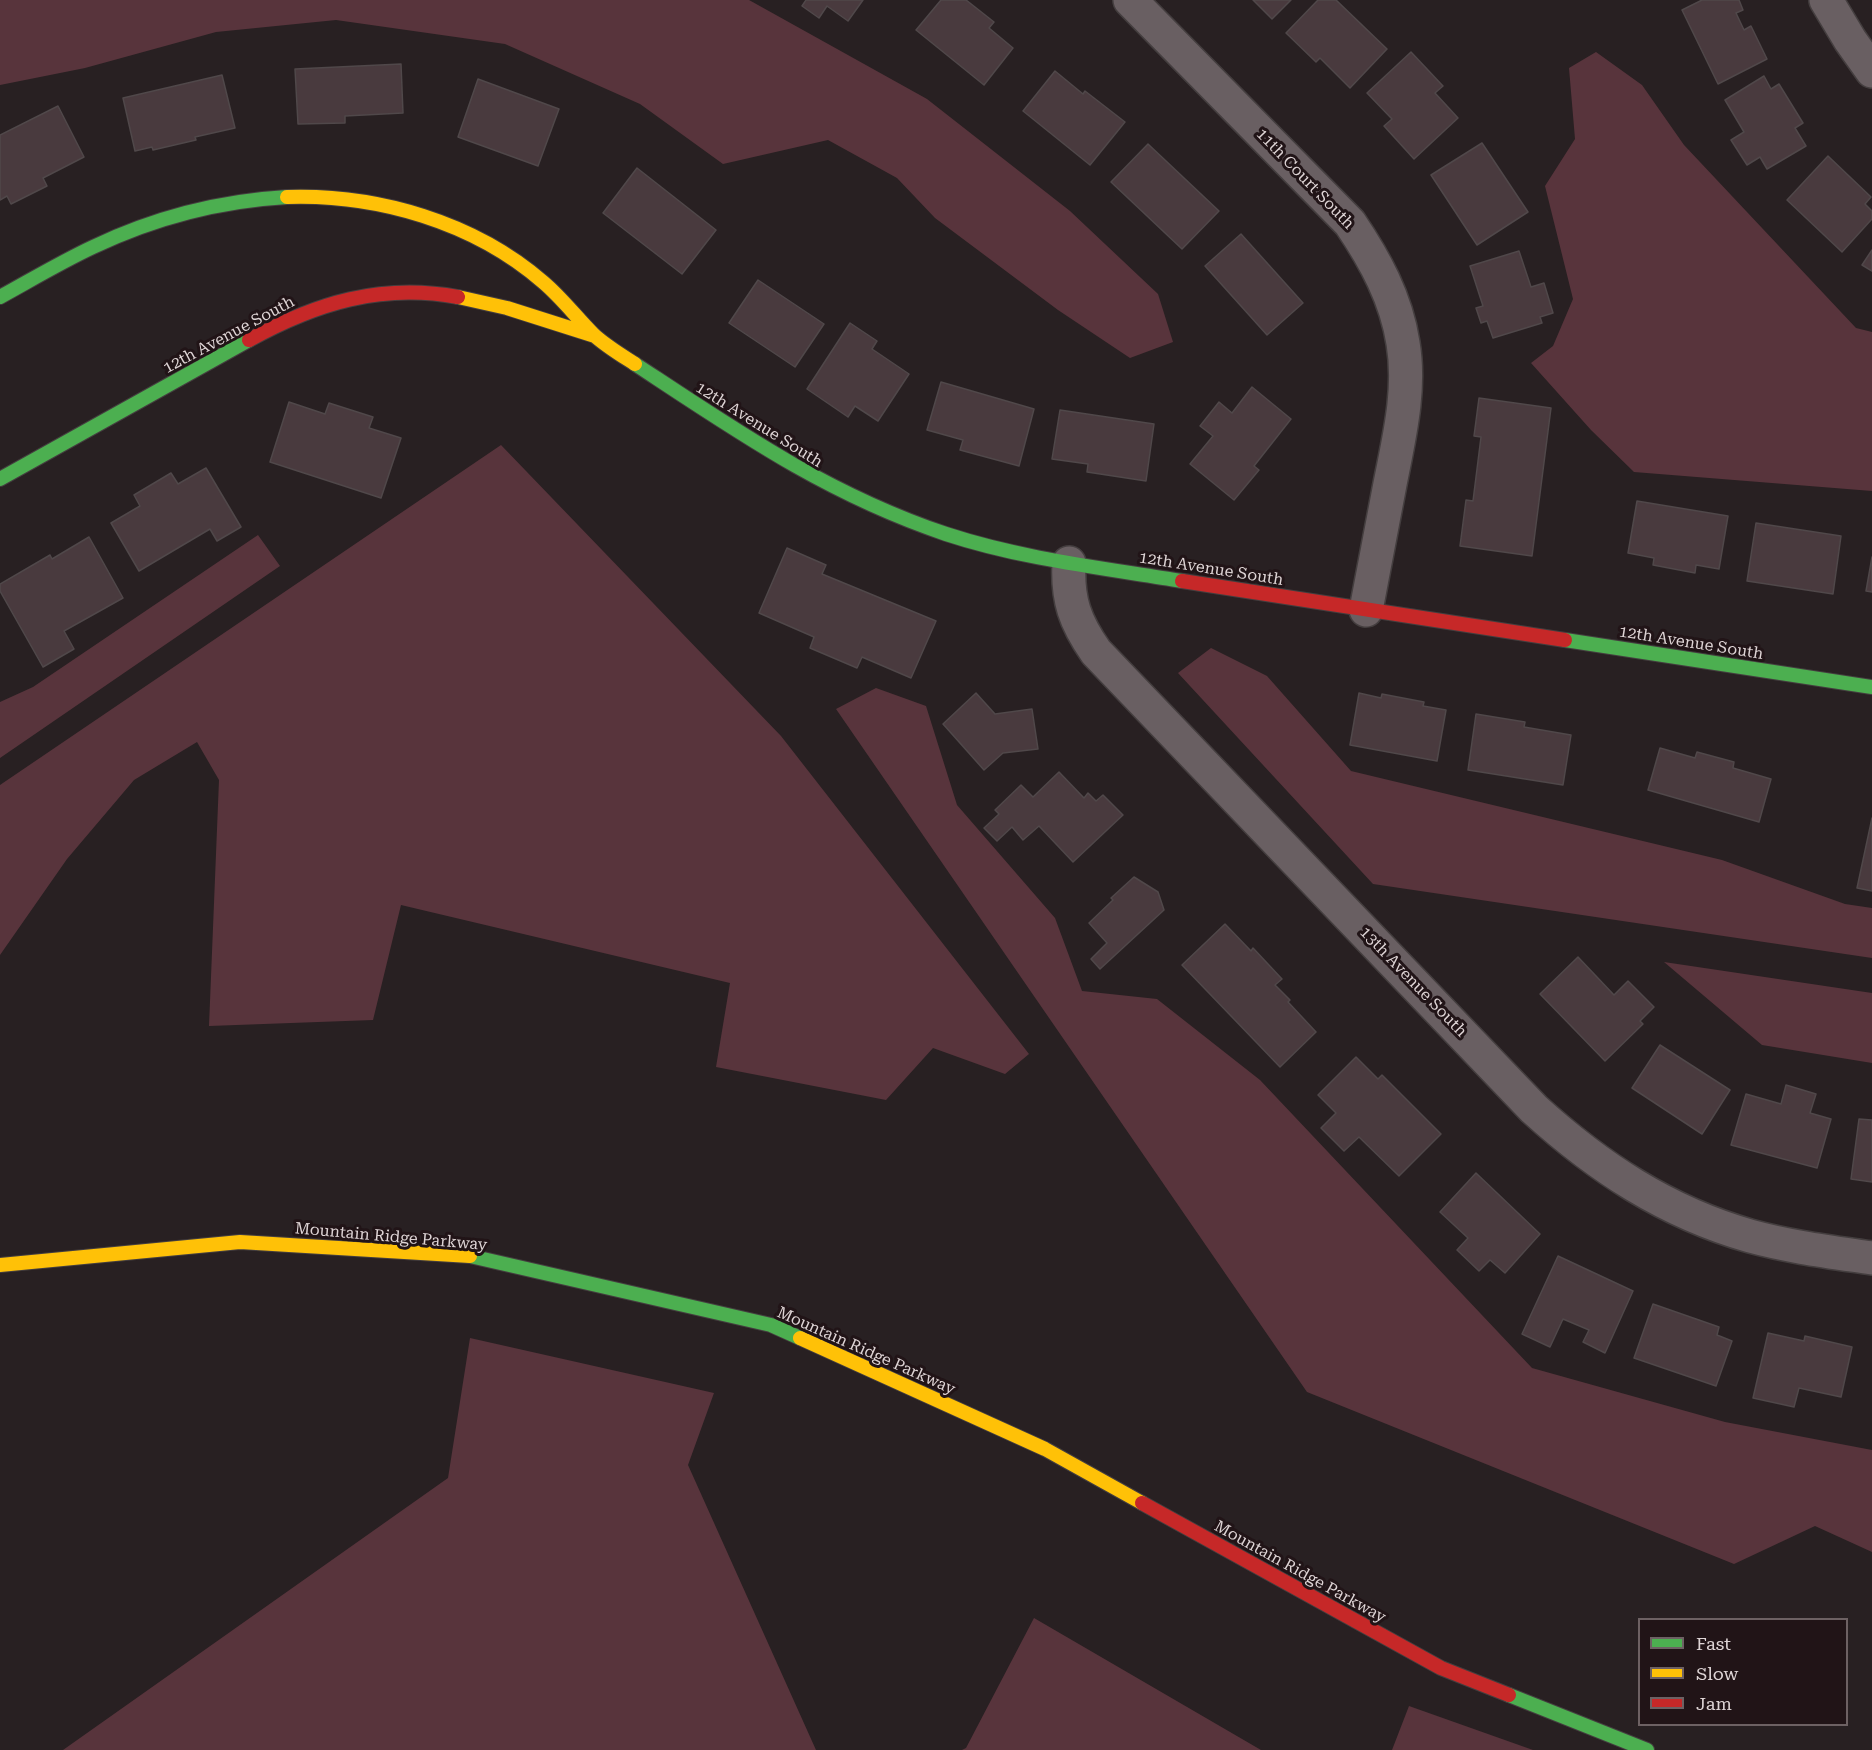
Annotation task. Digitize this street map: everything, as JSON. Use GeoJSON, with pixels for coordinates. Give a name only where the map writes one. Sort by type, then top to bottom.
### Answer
{"type":"FeatureCollection","features":[{"type":"Feature","properties":{"kind":"street","name":"11th Court South"},"geometry":{"type":"LineString","coordinates":[[1130,0],[1350,223],[1369,251],[1385,282],[1397,315],[1403,344],[1404,405],[1366,610]]}},
{"type":"Feature","properties":{"kind":"street"},"geometry":{"type":"LineString","coordinates":[[1826,0],[1850,40],[1872,70]]}},
{"type":"Feature","properties":{"kind":"street","name":"12th Avenue South"},"geometry":{"type":"LineString","coordinates":[[0,297],[118,235],[165,218],[213,205],[263,198],[313,198],[393,207],[459,229],[513,259],[544,281],[596,336],[760,448],[852,497],[945,534],[994,548],[1069,563],[1872,687]]}},
{"type":"Feature","properties":{"kind":"street","name":"12th Avenue South"},"geometry":{"type":"LineString","coordinates":[[0,479],[282,322],[319,307],[356,297],[423,293],[468,297],[504,305],[596,336]]}},
{"type":"Feature","properties":{"kind":"street","name":"13th Avenue South"},"geometry":{"type":"LineString","coordinates":[[1069,563],[1070,597],[1074,613],[1083,634],[1096,652],[1534,1108],[1567,1139],[1602,1166],[1640,1190],[1712,1223],[1750,1236],[1788,1245],[1872,1258]]}},
{"type":"Feature","properties":{"kind":"street","name":"Mountain Ridge Parkway"},"geometry":{"type":"LineString","coordinates":[[0,1265],[30,1260],[240,1242],[472,1256],[771,1325],[1045,1449],[1441,1668],[1647,1750]]}},
{"type":"Feature","properties":{"kind":"shaded area"},"geometry":{"type":"Polygon","coordinates":[[[0,0],[749,0],[927,99],[1070,211],[1158,294],[1173,342],[1130,358],[1058,310],[935,218],[897,178],[828,140],[723,164],[640,104],[505,44],[336,20],[216,32],[85,68],[0,85],[0,0]]]}},
{"type":"Feature","properties":{"kind":"shaded area"},"geometry":{"type":"Polygon","coordinates":[[[1596,52],[1642,85],[1684,145],[1856,328],[1872,332],[1872,491],[1634,472],[1591,430],[1531,363],[1553,346],[1573,299],[1545,186],[1575,139],[1569,68],[1596,52]]]}},
{"type":"Feature","properties":{"kind":"shaded area"},"geometry":{"type":"Polygon","coordinates":[[[501,445],[781,736],[1029,1054],[1005,1074],[933,1048],[886,1100],[716,1067],[730,983],[401,905],[373,1020],[209,1026],[219,780],[197,742],[134,780],[67,859],[0,955],[0,785],[501,445]]]}},
{"type":"Feature","properties":{"kind":"shaded area"},"geometry":{"type":"Polygon","coordinates":[[[258,535],[280,566],[0,758],[0,702],[33,687],[258,535]]]}},
{"type":"Feature","properties":{"kind":"shaded area"},"geometry":{"type":"Polygon","coordinates":[[[1211,648],[1267,676],[1351,771],[1722,860],[1845,904],[1872,908],[1872,958],[1373,884],[1178,673],[1211,648]]]}},
{"type":"Feature","properties":{"kind":"shaded area"},"geometry":{"type":"Polygon","coordinates":[[[876,688],[926,706],[957,805],[1055,918],[1082,991],[1157,999],[1260,1080],[1532,1368],[1725,1422],[1872,1450],[1872,1552],[1815,1526],[1734,1564],[1307,1392],[836,709],[876,688]]]}},
{"type":"Feature","properties":{"kind":"shaded area"},"geometry":{"type":"Polygon","coordinates":[[[1664,962],[1872,993],[1872,1063],[1762,1045],[1664,962]]]}},
{"type":"Feature","properties":{"kind":"shaded area"},"geometry":{"type":"Polygon","coordinates":[[[470,1338],[714,1393],[688,1465],[816,1750],[63,1750],[448,1478],[470,1338]]]}},
{"type":"Feature","properties":{"kind":"shaded area"},"geometry":{"type":"Polygon","coordinates":[[[1034,1618],[1261,1750],[962,1750],[966,1748],[1034,1618]]]}},
{"type":"Feature","properties":{"kind":"shaded area"},"geometry":{"type":"Polygon","coordinates":[[[1409,1706],[1533,1750],[1392,1750],[1409,1706]]]}},
{"type":"Feature","properties":{"kind":"building"},"geometry":{"type":"Polygon","coordinates":[[[806,0],[863,0],[848,21],[827,6],[819,18],[802,6],[806,0]]]}},
{"type":"Feature","properties":{"kind":"building"},"geometry":{"type":"Polygon","coordinates":[[[941,0],[966,0],[994,22],[989,28],[1013,48],[984,85],[916,30],[941,0]]]}},
{"type":"Feature","properties":{"kind":"building"},"geometry":{"type":"Polygon","coordinates":[[[1253,0],[1291,0],[1272,19],[1253,0]]]}},
{"type":"Feature","properties":{"kind":"building"},"geometry":{"type":"Polygon","coordinates":[[[1318,0],[1336,0],[1387,49],[1350,88],[1320,58],[1316,62],[1286,33],[1318,0]]]}},
{"type":"Feature","properties":{"kind":"building"},"geometry":{"type":"Polygon","coordinates":[[[1702,0],[1739,0],[1743,10],[1736,13],[1744,30],[1751,26],[1767,59],[1718,84],[1682,10],[1702,0]]]}},
{"type":"Feature","properties":{"kind":"building"},"geometry":{"type":"Polygon","coordinates":[[[1411,52],[1443,86],[1435,93],[1458,118],[1414,159],[1384,126],[1392,119],[1367,93],[1411,52]]]}},
{"type":"Feature","properties":{"kind":"building"},"geometry":{"type":"Polygon","coordinates":[[[401,64],[403,113],[345,116],[345,123],[298,124],[295,69],[401,64]]]}},
{"type":"Feature","properties":{"kind":"building"},"geometry":{"type":"Polygon","coordinates":[[[1055,71],[1083,94],[1085,91],[1125,122],[1090,165],[1023,111],[1055,71]]]}},
{"type":"Feature","properties":{"kind":"building"},"geometry":{"type":"Polygon","coordinates":[[[222,75],[235,128],[153,150],[152,147],[135,151],[123,98],[222,75]]]}},
{"type":"Feature","properties":{"kind":"building"},"geometry":{"type":"Polygon","coordinates":[[[1764,76],[1771,89],[1779,84],[1803,123],[1795,128],[1806,146],[1767,169],[1760,157],[1747,165],[1731,140],[1744,132],[1725,100],[1764,76]]]}},
{"type":"Feature","properties":{"kind":"building"},"geometry":{"type":"Polygon","coordinates":[[[478,79],[559,109],[538,166],[458,137],[478,79]]]}},
{"type":"Feature","properties":{"kind":"building"},"geometry":{"type":"Polygon","coordinates":[[[58,106],[84,157],[43,178],[47,186],[11,204],[7,196],[0,200],[0,135],[58,106]]]}},
{"type":"Feature","properties":{"kind":"building"},"geometry":{"type":"Polygon","coordinates":[[[1482,143],[1528,212],[1477,245],[1431,175],[1482,143]]]}},
{"type":"Feature","properties":{"kind":"building"},"geometry":{"type":"Polygon","coordinates":[[[1148,144],[1219,211],[1182,249],[1111,182],[1148,144]]]}},
{"type":"Feature","properties":{"kind":"building"},"geometry":{"type":"Polygon","coordinates":[[[1828,156],[1871,197],[1865,204],[1872,211],[1872,219],[1842,252],[1787,200],[1828,156]]]}},
{"type":"Feature","properties":{"kind":"building"},"geometry":{"type":"Polygon","coordinates":[[[637,168],[716,230],[682,274],[603,213],[637,168]]]}},
{"type":"Feature","properties":{"kind":"building"},"geometry":{"type":"Polygon","coordinates":[[[1241,234],[1303,303],[1267,335],[1205,266],[1241,234]]]}},
{"type":"Feature","properties":{"kind":"building"},"geometry":{"type":"Polygon","coordinates":[[[1872,250],[1872,271],[1862,265],[1872,250]]]}},
{"type":"Feature","properties":{"kind":"building"},"geometry":{"type":"Polygon","coordinates":[[[1519,251],[1531,287],[1544,283],[1553,313],[1540,317],[1542,323],[1493,338],[1487,321],[1481,323],[1476,308],[1483,306],[1470,266],[1519,251]]]}},
{"type":"Feature","properties":{"kind":"building"},"geometry":{"type":"Polygon","coordinates":[[[758,280],[824,324],[795,367],[729,323],[758,280]]]}},
{"type":"Feature","properties":{"kind":"building"},"geometry":{"type":"Polygon","coordinates":[[[850,323],[877,341],[872,349],[909,374],[878,421],[855,406],[848,417],[807,389],[850,323]]]}},
{"type":"Feature","properties":{"kind":"building"},"geometry":{"type":"Polygon","coordinates":[[[941,382],[1034,409],[1019,466],[960,450],[963,440],[927,430],[941,382]]]}},
{"type":"Feature","properties":{"kind":"building"},"geometry":{"type":"Polygon","coordinates":[[[1252,387],[1291,419],[1254,466],[1259,470],[1234,500],[1190,464],[1213,436],[1200,426],[1219,402],[1232,413],[1252,387]]]}},
{"type":"Feature","properties":{"kind":"building"},"geometry":{"type":"Polygon","coordinates":[[[1479,398],[1551,408],[1532,556],[1460,546],[1466,500],[1473,501],[1481,437],[1474,436],[1479,398]]]}},
{"type":"Feature","properties":{"kind":"building"},"geometry":{"type":"Polygon","coordinates":[[[289,402],[325,414],[329,403],[373,417],[369,428],[401,438],[381,498],[270,462],[289,402]]]}},
{"type":"Feature","properties":{"kind":"building"},"geometry":{"type":"Polygon","coordinates":[[[1060,410],[1154,424],[1146,481],[1087,472],[1088,464],[1052,459],[1060,410]]]}},
{"type":"Feature","properties":{"kind":"building"},"geometry":{"type":"Polygon","coordinates":[[[206,468],[241,527],[217,541],[210,529],[139,571],[111,523],[140,506],[134,495],[171,473],[178,484],[206,468]]]}},
{"type":"Feature","properties":{"kind":"building"},"geometry":{"type":"Polygon","coordinates":[[[1637,501],[1728,516],[1719,569],[1696,565],[1695,573],[1653,565],[1654,558],[1628,553],[1637,501]]]}},
{"type":"Feature","properties":{"kind":"building"},"geometry":{"type":"Polygon","coordinates":[[[1756,523],[1841,536],[1833,594],[1747,581],[1756,523]]]}},
{"type":"Feature","properties":{"kind":"building"},"geometry":{"type":"Polygon","coordinates":[[[89,537],[123,598],[64,631],[74,649],[43,667],[0,591],[0,584],[50,555],[52,559],[89,537]]]}},
{"type":"Feature","properties":{"kind":"building"},"geometry":{"type":"Polygon","coordinates":[[[787,548],[826,565],[822,574],[936,621],[911,678],[862,657],[857,668],[810,648],[814,637],[759,613],[787,548]]]}},
{"type":"Feature","properties":{"kind":"building"},"geometry":{"type":"Polygon","coordinates":[[[1872,557],[1872,592],[1866,591],[1872,557]]]}},
{"type":"Feature","properties":{"kind":"building"},"geometry":{"type":"Polygon","coordinates":[[[976,693],[995,714],[1032,709],[1038,749],[1003,753],[984,770],[943,724],[976,693]]]}},
{"type":"Feature","properties":{"kind":"building"},"geometry":{"type":"Polygon","coordinates":[[[1359,693],[1381,698],[1382,694],[1424,702],[1423,706],[1446,710],[1437,761],[1350,745],[1359,693]]]}},
{"type":"Feature","properties":{"kind":"building"},"geometry":{"type":"Polygon","coordinates":[[[1476,714],[1525,722],[1524,727],[1571,735],[1563,785],[1468,770],[1476,714]]]}},
{"type":"Feature","properties":{"kind":"building"},"geometry":{"type":"Polygon","coordinates":[[[1660,748],[1695,758],[1697,752],[1734,762],[1733,768],[1771,779],[1759,822],[1648,790],[1660,748]]]}},
{"type":"Feature","properties":{"kind":"building"},"geometry":{"type":"Polygon","coordinates":[[[1059,772],[1084,798],[1088,793],[1096,801],[1103,795],[1123,815],[1073,862],[1039,826],[1023,840],[1012,827],[997,841],[984,828],[999,814],[995,810],[1021,785],[1033,797],[1059,772]]]}},
{"type":"Feature","properties":{"kind":"building"},"geometry":{"type":"Polygon","coordinates":[[[1872,818],[1872,891],[1857,888],[1872,818]]]}},
{"type":"Feature","properties":{"kind":"building"},"geometry":{"type":"Polygon","coordinates":[[[1134,877],[1158,892],[1164,910],[1100,969],[1091,959],[1107,943],[1089,923],[1134,877]]]}},
{"type":"Feature","properties":{"kind":"building"},"geometry":{"type":"Polygon","coordinates":[[[1225,924],[1251,951],[1253,948],[1282,979],[1275,985],[1316,1032],[1280,1067],[1182,965],[1225,924]]]}},
{"type":"Feature","properties":{"kind":"building"},"geometry":{"type":"Polygon","coordinates":[[[1578,957],[1614,995],[1628,981],[1654,1007],[1640,1021],[1643,1024],[1605,1061],[1540,994],[1578,957]]]}},
{"type":"Feature","properties":{"kind":"building"},"geometry":{"type":"Polygon","coordinates":[[[1660,1045],[1730,1090],[1702,1134],[1632,1088],[1660,1045]]]}},
{"type":"Feature","properties":{"kind":"building"},"geometry":{"type":"Polygon","coordinates":[[[1356,1057],[1378,1079],[1382,1075],[1441,1134],[1399,1176],[1359,1137],[1344,1151],[1321,1128],[1336,1113],[1318,1095],[1356,1057]]]}},
{"type":"Feature","properties":{"kind":"building"},"geometry":{"type":"Polygon","coordinates":[[[1786,1085],[1816,1094],[1810,1113],[1831,1119],[1817,1168],[1731,1145],[1746,1094],[1781,1104],[1786,1085]]]}},
{"type":"Feature","properties":{"kind":"building"},"geometry":{"type":"Polygon","coordinates":[[[1859,1119],[1872,1120],[1872,1182],[1851,1179],[1859,1119]]]}},
{"type":"Feature","properties":{"kind":"building"},"geometry":{"type":"Polygon","coordinates":[[[1476,1173],[1540,1234],[1505,1273],[1490,1260],[1479,1271],[1457,1250],[1468,1238],[1440,1212],[1476,1173]]]}},
{"type":"Feature","properties":{"kind":"building"},"geometry":{"type":"Polygon","coordinates":[[[1558,1256],[1633,1291],[1605,1353],[1583,1342],[1589,1330],[1563,1319],[1550,1347],[1522,1334],[1558,1256]]]}},
{"type":"Feature","properties":{"kind":"building"},"geometry":{"type":"Polygon","coordinates":[[[1653,1304],[1719,1327],[1717,1335],[1732,1341],[1716,1386],[1634,1358],[1653,1304]]]}},
{"type":"Feature","properties":{"kind":"building"},"geometry":{"type":"Polygon","coordinates":[[[1768,1333],[1804,1341],[1805,1336],[1852,1347],[1841,1397],[1799,1388],[1794,1407],[1753,1398],[1768,1333]]]}},
{"type":"Feature","properties":{"kind":"traffic: fast"},"geometry":{"type":"LineString","coordinates":[[0,297],[81,253],[140,227],[188,212],[236,202],[287,197]]}},
{"type":"Feature","properties":{"kind":"traffic: fast"},"geometry":{"type":"LineString","coordinates":[[0,479],[249,340]]}},
{"type":"Feature","properties":{"kind":"traffic: fast"},"geometry":{"type":"LineString","coordinates":[[635,364],[784,460],[822,481],[903,518],[946,534],[1004,550],[1182,581]]}},
{"type":"Feature","properties":{"kind":"traffic: fast"},"geometry":{"type":"LineString","coordinates":[[1565,640],[1872,687]]}},
{"type":"Feature","properties":{"kind":"traffic: fast"},"geometry":{"type":"LineString","coordinates":[[470,1256],[771,1325],[800,1338]]}},
{"type":"Feature","properties":{"kind":"traffic: fast"},"geometry":{"type":"LineString","coordinates":[[1509,1695],[1647,1750]]}},
{"type":"Feature","properties":{"kind":"traffic: slow"},"geometry":{"type":"LineString","coordinates":[[287,197],[321,197],[389,207],[423,216],[487,243],[516,261],[543,282],[599,339],[635,364]]}},
{"type":"Feature","properties":{"kind":"traffic: slow"},"geometry":{"type":"LineString","coordinates":[[458,297],[507,308],[595,336]]}},
{"type":"Feature","properties":{"kind":"traffic: slow"},"geometry":{"type":"LineString","coordinates":[[0,1265],[240,1242],[470,1256]]}},
{"type":"Feature","properties":{"kind":"traffic: slow"},"geometry":{"type":"LineString","coordinates":[[800,1338],[1045,1449],[1142,1503]]}},
{"type":"Feature","properties":{"kind":"traffic: jam"},"geometry":{"type":"LineString","coordinates":[[249,340],[299,316],[350,299],[402,293],[430,293],[458,297]]}},
{"type":"Feature","properties":{"kind":"traffic: jam"},"geometry":{"type":"LineString","coordinates":[[1182,581],[1565,640]]}},
{"type":"Feature","properties":{"kind":"traffic: jam"},"geometry":{"type":"LineString","coordinates":[[1142,1503],[1441,1668],[1509,1695]]}}]}
